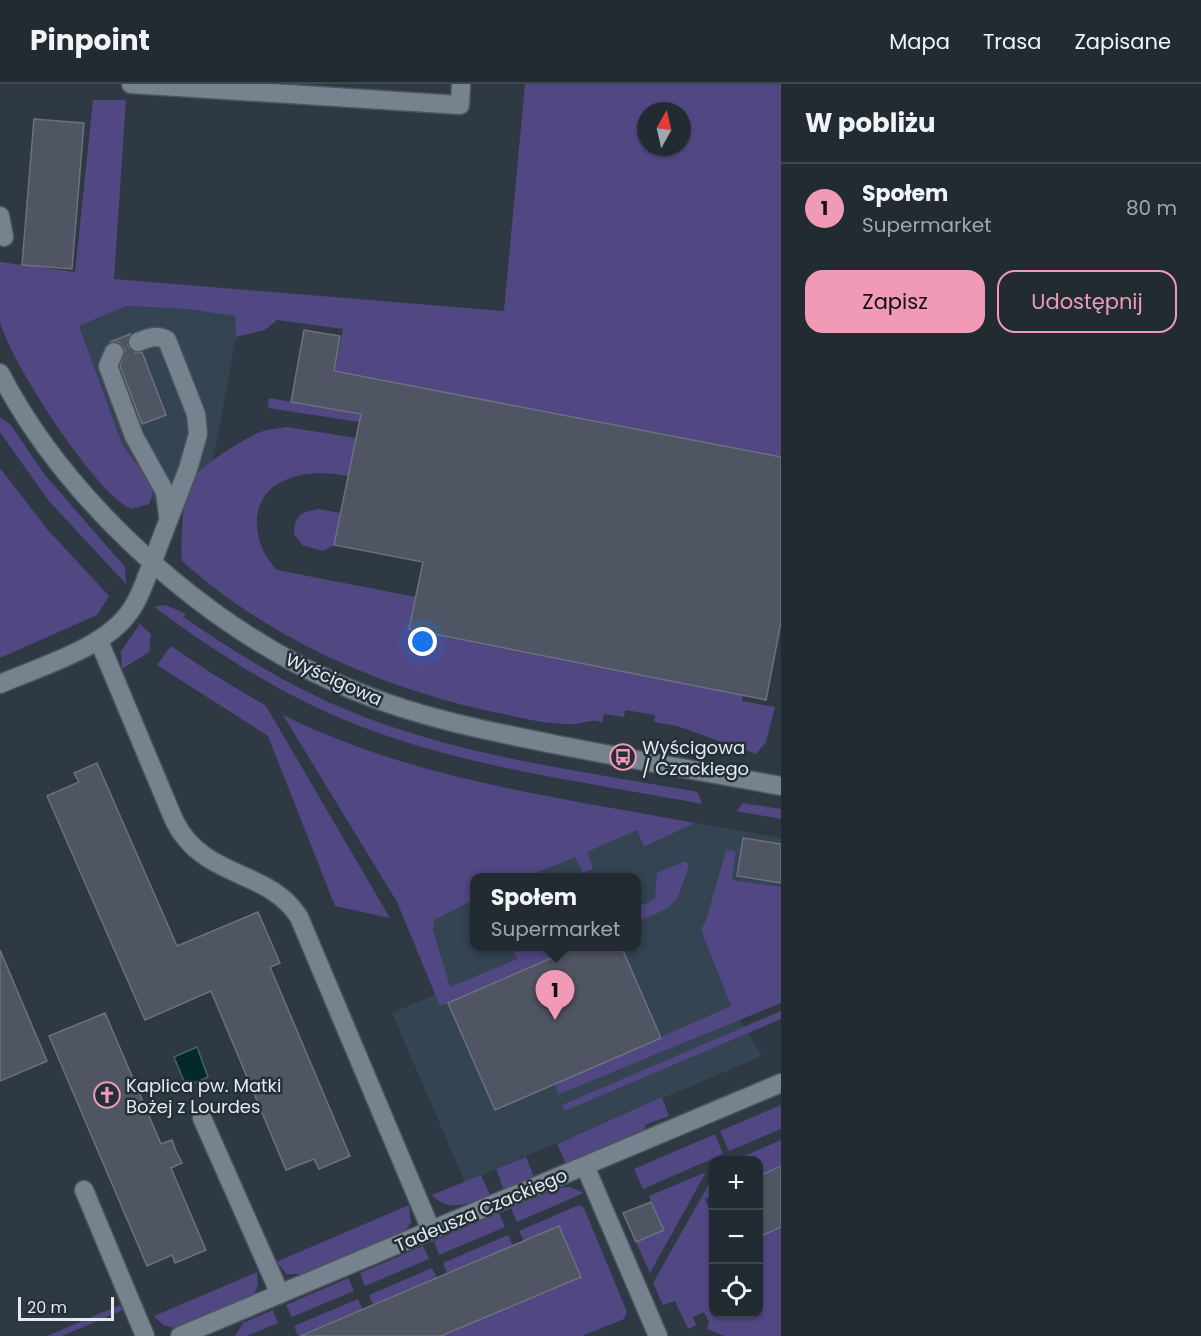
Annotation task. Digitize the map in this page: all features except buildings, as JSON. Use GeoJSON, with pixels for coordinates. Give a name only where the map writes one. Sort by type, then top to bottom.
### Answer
{"type":"FeatureCollection","features":[{"type":"Feature","properties":{"kind":"street"},"geometry":{"type":"LineString","coordinates":[[131,84],[230,87],[460,105],[461,84]]}},
{"type":"Feature","properties":{"kind":"street"},"geometry":{"type":"LineString","coordinates":[[0,216],[4,237]]}},
{"type":"Feature","properties":{"kind":"street"},"geometry":{"type":"LineString","coordinates":[[0,684],[99,641],[109,634],[131,611],[152,563],[194,452],[198,434],[196,414],[167,340],[160,336],[138,342]]}},
{"type":"Feature","properties":{"kind":"street"},"geometry":{"type":"LineString","coordinates":[[114,352],[108,366],[134,436],[165,492],[168,516]]}},
{"type":"Feature","properties":{"kind":"street","name":"Wyścigowa"},"geometry":{"type":"LineString","coordinates":[[0,373],[5,394],[71,479],[107,520],[152,563],[227,622],[282,656],[370,697],[438,718],[505,734],[781,786]]}},
{"type":"Feature","properties":{"kind":"street"},"geometry":{"type":"LineString","coordinates":[[99,641],[174,820],[187,843],[198,854],[215,864],[279,894],[290,902],[299,916],[431,1230]]}},
{"type":"Feature","properties":{"kind":"street","name":"Tadeusza Czackiego"},"geometry":{"type":"LineString","coordinates":[[180,1336],[215,1329],[280,1294],[781,1083]]}},
{"type":"Feature","properties":{"kind":"street"},"geometry":{"type":"LineString","coordinates":[[202,1119],[280,1294]]}},
{"type":"Feature","properties":{"kind":"street"},"geometry":{"type":"LineString","coordinates":[[585,1166],[658,1336]]}},
{"type":"Feature","properties":{"kind":"street"},"geometry":{"type":"LineString","coordinates":[[84,1190],[145,1336]]}},
{"type":"Feature","properties":{"kind":"shaded area"},"geometry":{"type":"Polygon","coordinates":[[[525,84],[781,84],[781,457],[368,378],[359,422],[268,408],[269,398],[327,408],[343,329],[277,320],[265,330],[236,337],[235,316],[187,309],[126,306],[79,326],[123,446],[145,475],[153,494],[149,504],[132,509],[117,499],[98,480],[56,425],[20,365],[0,322],[0,262],[75,272],[93,100],[126,100],[114,279],[504,311],[525,84]]]}},
{"type":"Feature","properties":{"kind":"shaded area"},"geometry":{"type":"Polygon","coordinates":[[[125,306],[187,309],[236,316],[236,337],[213,461],[190,483],[184,517],[152,501],[153,494],[123,446],[79,326],[125,306]]]}},
{"type":"Feature","properties":{"kind":"shaded area"},"geometry":{"type":"Polygon","coordinates":[[[0,417],[10,424],[45,475],[125,567],[126,584],[48,500],[0,432],[0,417]]]}},
{"type":"Feature","properties":{"kind":"shaded area"},"geometry":{"type":"Polygon","coordinates":[[[286,427],[356,438],[349,476],[323,473],[289,478],[270,490],[262,500],[258,512],[258,537],[269,560],[277,570],[416,597],[410,628],[743,695],[742,701],[775,707],[766,742],[756,754],[677,726],[654,722],[655,715],[625,710],[624,717],[604,714],[602,723],[593,721],[567,724],[533,720],[464,705],[377,678],[335,660],[254,616],[182,561],[184,510],[190,482],[202,469],[258,433],[286,427]]]}},
{"type":"Feature","properties":{"kind":"shaded area"},"geometry":{"type":"Polygon","coordinates":[[[0,468],[47,529],[109,596],[97,615],[0,658],[0,468]]]}},
{"type":"Feature","properties":{"kind":"shaded area"},"geometry":{"type":"Polygon","coordinates":[[[319,509],[340,513],[334,545],[323,551],[302,545],[294,534],[295,522],[303,513],[319,509]]]}},
{"type":"Feature","properties":{"kind":"shaded area"},"geometry":{"type":"Polygon","coordinates":[[[166,605],[186,614],[183,617],[279,677],[319,698],[382,724],[469,749],[514,759],[693,791],[698,793],[702,804],[484,763],[399,740],[357,725],[303,701],[252,673],[154,607],[166,605]]]}},
{"type":"Feature","properties":{"kind":"shaded area"},"geometry":{"type":"Polygon","coordinates":[[[140,624],[151,634],[149,652],[122,669],[121,651],[140,624]]]}},
{"type":"Feature","properties":{"kind":"shaded area"},"geometry":{"type":"Polygon","coordinates":[[[171,646],[266,706],[390,918],[335,906],[268,736],[157,665],[171,646]]]}},
{"type":"Feature","properties":{"kind":"shaded area"},"geometry":{"type":"Polygon","coordinates":[[[283,715],[332,737],[433,770],[537,794],[695,823],[644,847],[637,830],[587,852],[593,869],[583,873],[575,857],[536,873],[470,873],[470,902],[434,920],[433,930],[450,987],[517,959],[514,951],[570,951],[440,1006],[397,902],[283,715]]]}},
{"type":"Feature","properties":{"kind":"shaded area"},"geometry":{"type":"Polygon","coordinates":[[[743,803],[781,809],[781,819],[736,811],[743,803]]]}},
{"type":"Feature","properties":{"kind":"shaded area"},"geometry":{"type":"Polygon","coordinates":[[[695,823],[781,838],[781,887],[732,880],[736,852],[726,850],[701,930],[731,1006],[762,1056],[465,1182],[392,1013],[436,994],[408,925],[434,919],[470,902],[470,951],[641,951],[641,873],[535,873],[637,830],[645,847],[695,823]]]}},
{"type":"Feature","properties":{"kind":"shaded area"},"geometry":{"type":"Polygon","coordinates":[[[726,850],[736,851],[732,880],[781,887],[781,1003],[559,1094],[555,1084],[731,1006],[701,930],[726,850]]]}},
{"type":"Feature","properties":{"kind":"shaded area"},"geometry":{"type":"Polygon","coordinates":[[[686,861],[689,865],[681,889],[673,903],[641,920],[641,906],[655,899],[657,873],[686,861]]]}},
{"type":"Feature","properties":{"kind":"shaded area"},"geometry":{"type":"Polygon","coordinates":[[[781,1011],[781,1019],[565,1111],[562,1105],[781,1011]]]}},
{"type":"Feature","properties":{"kind":"shaded area"},"geometry":{"type":"Polygon","coordinates":[[[197,1047],[208,1077],[186,1086],[174,1057],[197,1047]]]}},
{"type":"Feature","properties":{"kind":"shaded area"},"geometry":{"type":"Polygon","coordinates":[[[662,1097],[669,1116],[645,1125],[644,1131],[566,1164],[557,1144],[662,1097]]]}},
{"type":"Feature","properties":{"kind":"shaded area"},"geometry":{"type":"Polygon","coordinates":[[[781,1105],[781,1129],[729,1151],[720,1131],[781,1105]]]}},
{"type":"Feature","properties":{"kind":"shaded area"},"geometry":{"type":"Polygon","coordinates":[[[715,1134],[723,1154],[709,1156],[709,1160],[643,1189],[634,1169],[715,1134]]]}},
{"type":"Feature","properties":{"kind":"shaded area"},"geometry":{"type":"Polygon","coordinates":[[[781,1140],[781,1166],[763,1174],[763,1156],[744,1156],[781,1140]]]}},
{"type":"Feature","properties":{"kind":"shaded area"},"geometry":{"type":"Polygon","coordinates":[[[526,1157],[534,1177],[504,1190],[496,1169],[526,1157]]]}},
{"type":"Feature","properties":{"kind":"shaded area"},"geometry":{"type":"Polygon","coordinates":[[[706,1172],[650,1273],[636,1242],[664,1230],[649,1196],[706,1172]]]}},
{"type":"Feature","properties":{"kind":"shaded area"},"geometry":{"type":"Polygon","coordinates":[[[481,1175],[490,1195],[483,1198],[468,1204],[453,1205],[439,1201],[432,1195],[481,1175]]]}},
{"type":"Feature","properties":{"kind":"shaded area"},"geometry":{"type":"Polygon","coordinates":[[[709,1184],[709,1197],[705,1199],[709,1208],[709,1318],[763,1318],[763,1235],[781,1227],[781,1336],[725,1336],[707,1329],[709,1322],[704,1312],[693,1317],[696,1325],[688,1329],[675,1301],[663,1305],[653,1283],[709,1184]]]}},
{"type":"Feature","properties":{"kind":"shaded area"},"geometry":{"type":"Polygon","coordinates":[[[570,1187],[584,1193],[517,1222],[511,1208],[559,1188],[570,1187]]]}},
{"type":"Feature","properties":{"kind":"shaded area"},"geometry":{"type":"Polygon","coordinates":[[[409,1205],[411,1223],[405,1231],[301,1274],[287,1274],[276,1262],[409,1205]]]}},
{"type":"Feature","properties":{"kind":"shaded area"},"geometry":{"type":"Polygon","coordinates":[[[579,1205],[584,1208],[627,1312],[624,1319],[582,1336],[441,1336],[581,1277],[559,1226],[524,1241],[519,1231],[579,1205]]]}},
{"type":"Feature","properties":{"kind":"shaded area"},"geometry":{"type":"Polygon","coordinates":[[[499,1213],[505,1227],[439,1255],[434,1241],[499,1213]]]}},
{"type":"Feature","properties":{"kind":"shaded area"},"geometry":{"type":"Polygon","coordinates":[[[508,1235],[513,1246],[447,1273],[443,1263],[508,1235]]]}},
{"type":"Feature","properties":{"kind":"shaded area"},"geometry":{"type":"Polygon","coordinates":[[[423,1246],[429,1259],[365,1286],[360,1273],[423,1246]]]}},
{"type":"Feature","properties":{"kind":"shaded area"},"geometry":{"type":"Polygon","coordinates":[[[432,1268],[437,1278],[373,1304],[369,1295],[432,1268]]]}},
{"type":"Feature","properties":{"kind":"shaded area"},"geometry":{"type":"Polygon","coordinates":[[[257,1272],[258,1286],[252,1297],[175,1328],[163,1325],[154,1316],[257,1272]]]}},
{"type":"Feature","properties":{"kind":"shaded area"},"geometry":{"type":"Polygon","coordinates":[[[348,1278],[354,1291],[292,1317],[286,1305],[348,1278]]]}},
{"type":"Feature","properties":{"kind":"shaded area"},"geometry":{"type":"Polygon","coordinates":[[[358,1299],[362,1309],[298,1336],[294,1326],[358,1299]]]}},
{"type":"Feature","properties":{"kind":"shaded area"},"geometry":{"type":"Polygon","coordinates":[[[120,1305],[123,1310],[62,1336],[47,1336],[120,1305]]]}},
{"type":"Feature","properties":{"kind":"shaded area"},"geometry":{"type":"Polygon","coordinates":[[[273,1310],[278,1323],[247,1336],[235,1336],[243,1323],[273,1310]]]}},
{"type":"Feature","properties":{"kind":"place","name":"Wyścigowa / Czackiego"},"geometry":{"type":"Point","coordinates":[623,757]}},
{"type":"Feature","properties":{"kind":"place","name":"Społem"},"geometry":{"type":"Point","coordinates":[555,1020]}},
{"type":"Feature","properties":{"kind":"place","name":"Kaplica pw. Matki Bożej z Lourdes"},"geometry":{"type":"Point","coordinates":[107,1095]}}]}
